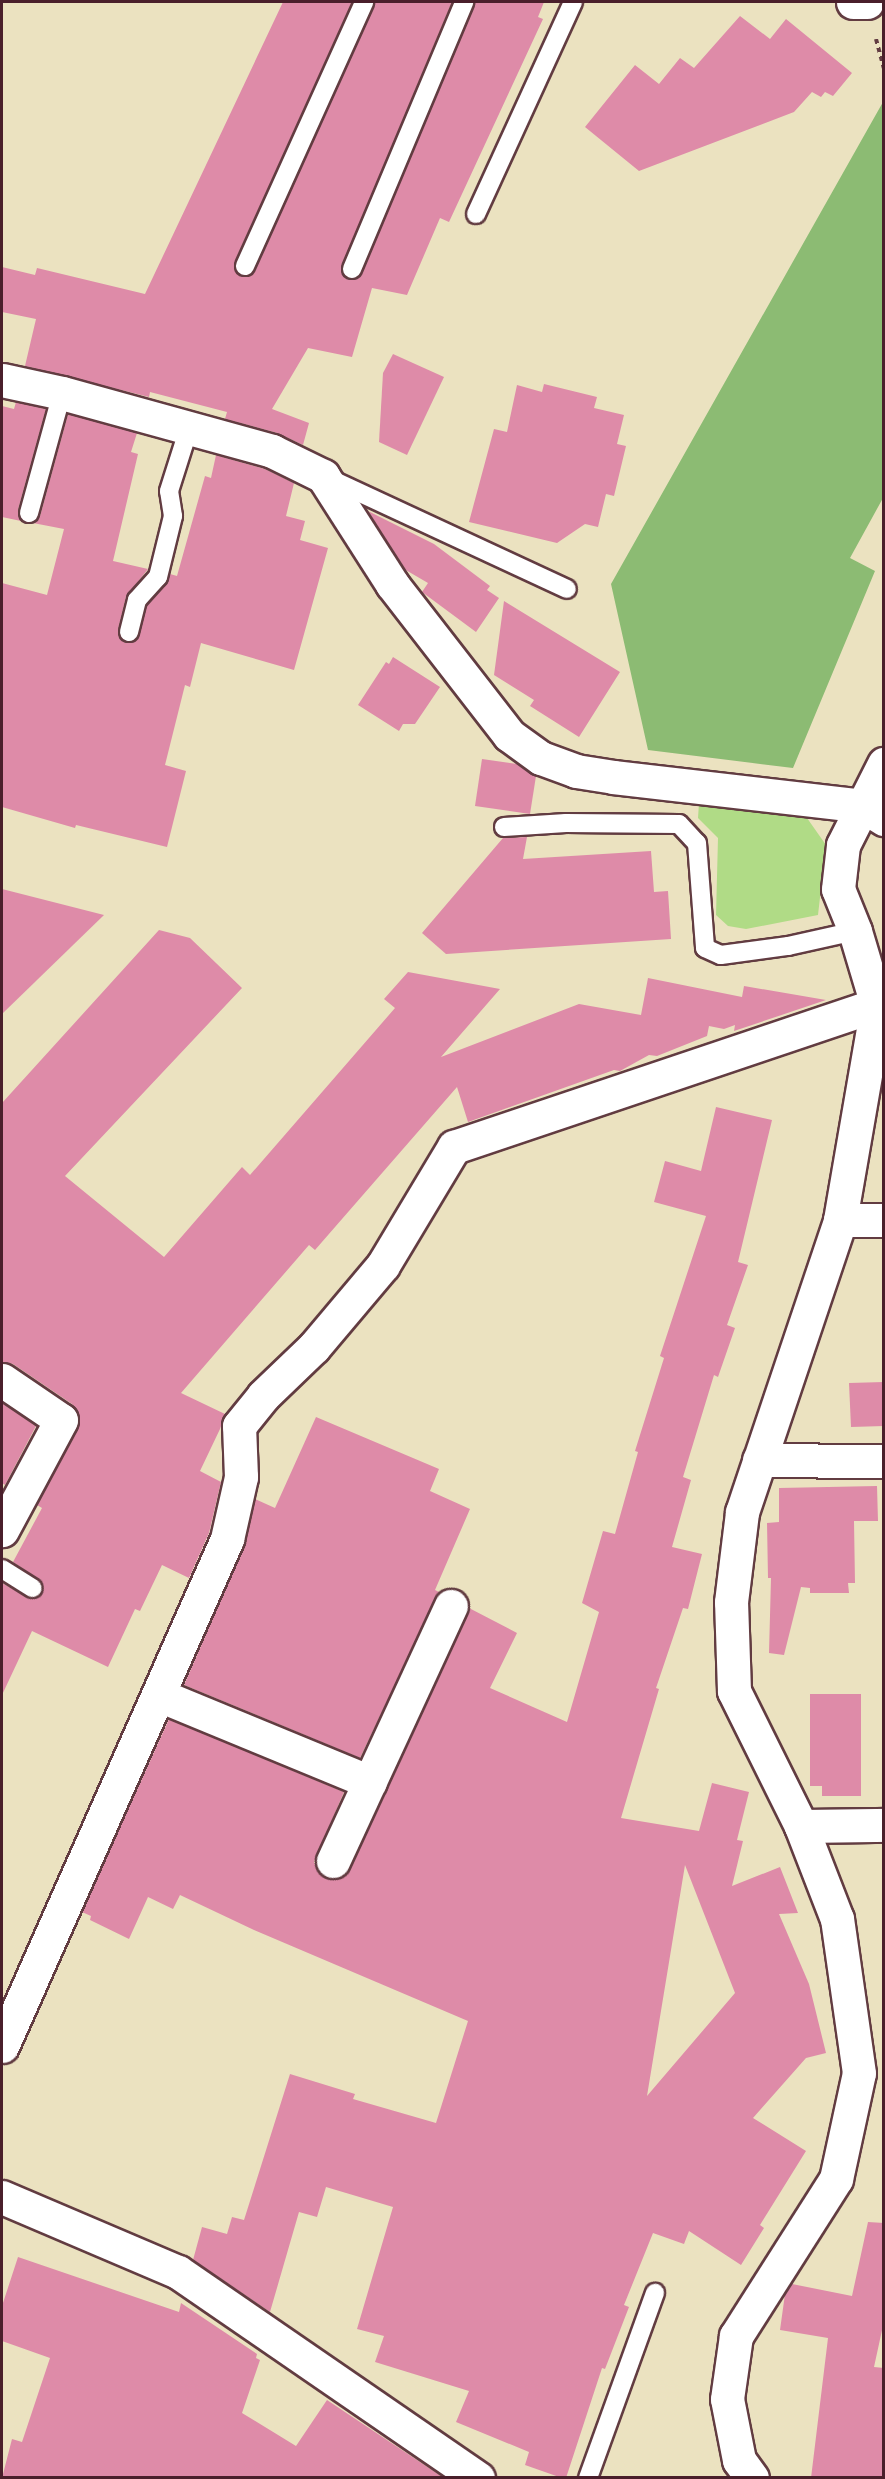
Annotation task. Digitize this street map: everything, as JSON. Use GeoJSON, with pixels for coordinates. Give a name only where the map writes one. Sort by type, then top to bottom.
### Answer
{"type":"FeatureCollection","features":[{"type":"Feature","properties":{"kind":"street"},"geometry":{"type":"LineString","coordinates":[[854,2],[867,2]]}},
{"type":"Feature","properties":{"kind":"street"},"geometry":{"type":"LineString","coordinates":[[2,380],[62,393],[272,451],[323,476],[392,584],[509,735],[541,758],[576,771],[873,812]]}},
{"type":"Feature","properties":{"kind":"street"},"geometry":{"type":"LineString","coordinates":[[752,2478],[739,2460],[727,2399],[736,2336],[836,2179],[859,2073],[837,1919],[801,1826],[734,1691],[731,1602],[742,1512],[840,1220],[877,1005],[855,931],[838,889],[843,845],[873,812],[884,764]]}},
{"type":"Feature","properties":{"kind":"street"},"geometry":{"type":"LineString","coordinates":[[2,2046],[227,1539],[241,1477],[240,1426],[263,1396],[314,1347],[383,1265],[454,1147],[877,1005]]}},
{"type":"Feature","properties":{"kind":"street"},"geometry":{"type":"LineString","coordinates":[[840,1220],[884,1220]]}},
{"type":"Feature","properties":{"kind":"street"},"geometry":{"type":"LineString","coordinates":[[2,1380],[61,1420],[2,1530]]}},
{"type":"Feature","properties":{"kind":"street"},"geometry":{"type":"LineString","coordinates":[[759,1460],[884,1461]]}},
{"type":"Feature","properties":{"kind":"street"},"geometry":{"type":"LineString","coordinates":[[333,1861],[451,1606]]}},
{"type":"Feature","properties":{"kind":"street"},"geometry":{"type":"LineString","coordinates":[[159,1695],[370,1782]]}},
{"type":"Feature","properties":{"kind":"street"},"geometry":{"type":"LineString","coordinates":[[801,1826],[884,1825]]}},
{"type":"Feature","properties":{"kind":"street"},"geometry":{"type":"LineString","coordinates":[[2,2197],[178,2272],[478,2478]]}},
{"type":"Feature","properties":{"kind":"lane"},"geometry":{"type":"LineString","coordinates":[[245,266],[364,2]]}},
{"type":"Feature","properties":{"kind":"lane"},"geometry":{"type":"LineString","coordinates":[[352,269],[464,2]]}},
{"type":"Feature","properties":{"kind":"lane"},"geometry":{"type":"LineString","coordinates":[[476,214],[573,2]]}},
{"type":"Feature","properties":{"kind":"lane"},"geometry":{"type":"LineString","coordinates":[[28,513],[62,393]]}},
{"type":"Feature","properties":{"kind":"lane"},"geometry":{"type":"LineString","coordinates":[[129,632],[137,600],[158,577],[173,516],[169,491],[189,428]]}},
{"type":"Feature","properties":{"kind":"lane"},"geometry":{"type":"LineString","coordinates":[[323,476],[567,589]]}},
{"type":"Feature","properties":{"kind":"lane"},"geometry":{"type":"LineString","coordinates":[[504,827],[566,823],[679,824],[697,843],[705,948],[721,955],[788,946],[855,931]]}},
{"type":"Feature","properties":{"kind":"lane"},"geometry":{"type":"LineString","coordinates":[[2,1569],[32,1588]]}},
{"type":"Feature","properties":{"kind":"lane"},"geometry":{"type":"LineString","coordinates":[[588,2478],[655,2293]]}},
{"type":"Feature","properties":{"kind":"green space"},"geometry":{"type":"Polygon","coordinates":[[[883,102],[883,498],[850,558],[875,571],[793,768],[648,750],[611,584],[883,102]]]}},
{"type":"Feature","properties":{"kind":"green space"},"geometry":{"type":"Polygon","coordinates":[[[699,803],[807,818],[826,845],[818,915],[746,929],[728,926],[716,915],[718,838],[698,818],[699,803]]]}},
{"type":"Feature","properties":{"kind":"building"},"geometry":{"type":"Polygon","coordinates":[[[283,2],[352,2],[235,261],[236,272],[246,277],[255,271],[375,2],[452,2],[342,265],[343,275],[353,280],[362,273],[475,2],[544,2],[538,17],[543,19],[449,222],[440,218],[407,295],[372,288],[352,357],[308,348],[272,409],[309,423],[303,445],[277,433],[225,419],[227,412],[150,392],[149,397],[25,366],[36,319],[2,312],[2,267],[35,275],[37,268],[145,294],[283,2]]]}},
{"type":"Feature","properties":{"kind":"building"},"geometry":{"type":"Polygon","coordinates":[[[740,16],[770,39],[786,19],[852,73],[833,96],[825,92],[821,97],[812,92],[794,112],[639,171],[585,127],[635,65],[659,84],[680,58],[694,68],[740,16]]]}},
{"type":"Feature","properties":{"kind":"building"},"geometry":{"type":"Polygon","coordinates":[[[393,354],[444,377],[407,455],[379,442],[383,373],[393,354]]]}},
{"type":"Feature","properties":{"kind":"building"},"geometry":{"type":"Polygon","coordinates":[[[544,384],[597,397],[594,408],[624,415],[617,444],[626,446],[614,496],[606,494],[598,527],[585,524],[557,543],[469,522],[494,429],[507,432],[517,385],[542,392],[544,384]]]}},
{"type":"Feature","properties":{"kind":"building"},"geometry":{"type":"Polygon","coordinates":[[[16,402],[46,409],[18,510],[21,521],[2,517],[2,406],[14,409],[16,402]]]}},
{"type":"Feature","properties":{"kind":"building"},"geometry":{"type":"Polygon","coordinates":[[[68,414],[137,433],[131,452],[138,454],[113,561],[148,569],[126,597],[118,630],[121,640],[126,643],[137,639],[147,605],[166,585],[170,574],[177,576],[205,476],[211,478],[216,455],[265,469],[294,483],[286,516],[305,521],[300,540],[328,548],[294,670],[201,643],[190,687],[185,685],[165,765],[186,771],[167,847],[76,825],[75,828],[2,807],[2,583],[47,595],[64,529],[33,523],[40,516],[68,414]]]}},
{"type":"Feature","properties":{"kind":"building"},"geometry":{"type":"Polygon","coordinates":[[[368,511],[434,544],[490,586],[487,590],[499,598],[476,632],[422,592],[428,583],[404,569],[368,511]]]}},
{"type":"Feature","properties":{"kind":"building"},"geometry":{"type":"Polygon","coordinates":[[[504,601],[620,672],[579,737],[530,706],[534,700],[494,675],[504,601]]]}},
{"type":"Feature","properties":{"kind":"building"},"geometry":{"type":"Polygon","coordinates":[[[393,657],[440,687],[415,724],[403,724],[399,731],[358,705],[386,662],[389,664],[393,657]]]}},
{"type":"Feature","properties":{"kind":"building"},"geometry":{"type":"Polygon","coordinates":[[[482,759],[517,764],[536,776],[530,814],[475,806],[482,759]]]}},
{"type":"Feature","properties":{"kind":"building"},"geometry":{"type":"Polygon","coordinates":[[[527,837],[523,859],[651,851],[654,892],[668,891],[671,939],[446,954],[422,933],[503,838],[527,837]]]}},
{"type":"Feature","properties":{"kind":"building"},"geometry":{"type":"Polygon","coordinates":[[[2,889],[104,915],[2,1014],[2,889]]]}},
{"type":"Feature","properties":{"kind":"building"},"geometry":{"type":"Polygon","coordinates":[[[159,930],[190,938],[242,988],[65,1176],[164,1257],[242,1167],[250,1175],[395,1008],[384,999],[408,972],[500,989],[441,1057],[579,1004],[641,1015],[648,978],[742,997],[744,986],[826,1000],[734,1031],[735,1025],[724,1029],[709,1026],[707,1036],[657,1056],[649,1055],[620,1071],[614,1070],[468,1122],[457,1087],[315,1250],[309,1245],[181,1393],[225,1414],[200,1471],[221,1482],[209,1533],[189,1578],[162,1565],[140,1611],[135,1609],[108,1667],[32,1631],[2,1695],[2,1583],[31,1599],[42,1593],[43,1588],[38,1579],[13,1562],[42,1508],[37,1505],[80,1421],[78,1412],[72,1404],[13,1364],[2,1362],[2,1103],[159,930]]]}},
{"type":"Feature","properties":{"kind":"building"},"geometry":{"type":"Polygon","coordinates":[[[716,1107],[772,1120],[738,1262],[748,1265],[727,1325],[735,1328],[718,1377],[714,1375],[683,1477],[691,1480],[672,1547],[702,1554],[688,1609],[683,1608],[656,1688],[659,1689],[621,1818],[699,1831],[712,1783],[749,1792],[737,1840],[743,1841],[732,1886],[780,1867],[798,1913],[779,1914],[809,1984],[826,2053],[806,2058],[753,2118],[806,2151],[760,2225],[764,2228],[741,2265],[689,2231],[684,2244],[653,2233],[624,2305],[629,2307],[605,2369],[602,2368],[566,2478],[562,2478],[525,2465],[529,2452],[456,2422],[469,2391],[375,2362],[384,2336],[357,2329],[393,2207],[326,2187],[317,2217],[299,2212],[270,2312],[193,2260],[202,2227],[227,2234],[232,2217],[244,2220],[290,2074],[355,2094],[353,2099],[436,2123],[468,2021],[254,1930],[180,1895],[173,1909],[148,1897],[129,1939],[90,1920],[91,1916],[82,1912],[169,1719],[344,1792],[314,1862],[318,1872],[334,1880],[343,1877],[350,1869],[469,1608],[517,1633],[490,1688],[567,1722],[599,1612],[582,1603],[603,1531],[615,1534],[638,1452],[635,1451],[664,1358],[660,1356],[706,1216],[654,1202],[665,1161],[701,1171],[716,1107]],[[685,1865],[647,2096],[735,1993],[685,1865]]]}},
{"type":"Feature","properties":{"kind":"building"},"geometry":{"type":"Polygon","coordinates":[[[884,1382],[884,1426],[851,1427],[849,1383],[884,1382]]]}},
{"type":"Feature","properties":{"kind":"building"},"geometry":{"type":"Polygon","coordinates":[[[2,1402],[36,1426],[5,1485],[2,1483],[2,1402]]]}},
{"type":"Feature","properties":{"kind":"building"},"geometry":{"type":"Polygon","coordinates":[[[316,1417],[439,1469],[430,1491],[470,1509],[435,1590],[439,1592],[360,1758],[184,1685],[244,1547],[255,1499],[275,1508],[316,1417]]]}},
{"type":"Feature","properties":{"kind":"building"},"geometry":{"type":"Polygon","coordinates":[[[877,1486],[878,1521],[854,1521],[855,1583],[848,1583],[849,1593],[810,1593],[810,1588],[801,1587],[784,1655],[769,1653],[771,1578],[768,1578],[767,1523],[779,1522],[779,1488],[877,1486]]]}},
{"type":"Feature","properties":{"kind":"building"},"geometry":{"type":"Polygon","coordinates":[[[810,1694],[861,1694],[861,1796],[822,1796],[822,1786],[810,1786],[810,1694]]]}},
{"type":"Feature","properties":{"kind":"building"},"geometry":{"type":"Polygon","coordinates":[[[868,2222],[884,2223],[884,2321],[874,2367],[884,2368],[884,2478],[811,2478],[828,2338],[780,2330],[785,2294],[792,2284],[852,2296],[868,2222]]]}},
{"type":"Feature","properties":{"kind":"building"},"geometry":{"type":"Polygon","coordinates":[[[18,2257],[179,2312],[181,2303],[257,2354],[256,2358],[260,2360],[242,2413],[296,2446],[327,2400],[444,2478],[2,2478],[12,2439],[22,2442],[50,2358],[2,2341],[2,2306],[18,2257]]]}}]}
